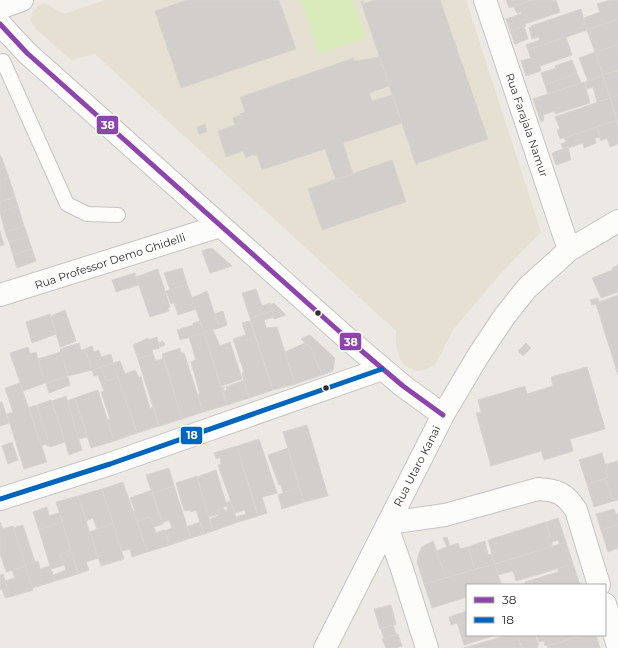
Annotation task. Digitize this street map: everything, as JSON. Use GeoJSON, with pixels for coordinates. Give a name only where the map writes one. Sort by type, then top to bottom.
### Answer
{"type":"FeatureCollection","features":[{"type":"Feature","properties":{"kind":"street"},"geometry":{"type":"LineString","coordinates":[[0,8],[22,0]]}},
{"type":"Feature","properties":{"kind":"street","name":"Rua Farajala Namur"},"geometry":{"type":"LineString","coordinates":[[485,0],[569,250]]}},
{"type":"Feature","properties":{"kind":"street"},"geometry":{"type":"LineString","coordinates":[[0,24],[27,53],[382,369],[443,415]]}},
{"type":"Feature","properties":{"kind":"street","name":"Rua Utaro Kanai"},"geometry":{"type":"LineString","coordinates":[[325,648],[443,415],[478,356],[504,317],[527,288],[569,250],[618,221]]}},
{"type":"Feature","properties":{"kind":"street","name":"Rua Professor Demo Ghidelli"},"geometry":{"type":"LineString","coordinates":[[0,295],[220,226]]}},
{"type":"Feature","properties":{"kind":"street"},"geometry":{"type":"LineString","coordinates":[[0,499],[110,464],[382,369]]}},
{"type":"Feature","properties":{"kind":"street"},"geometry":{"type":"LineString","coordinates":[[426,648],[388,525],[445,515],[538,489],[553,490],[562,493],[576,510],[599,584]]}},
{"type":"Feature","properties":{"kind":"street"},"geometry":{"type":"LineString","coordinates":[[606,607],[618,646]]}},
{"type":"Feature","properties":{"kind":"lane"},"geometry":{"type":"LineString","coordinates":[[27,53],[2,61],[66,204],[87,214],[118,215]]}},
{"type":"Feature","properties":{"kind":"shaded area"},"geometry":{"type":"Polygon","coordinates":[[[105,0],[466,0],[541,232],[502,272],[453,330],[435,365],[424,370],[416,371],[405,366],[400,359],[396,347],[396,331],[95,54],[71,60],[36,29],[31,21],[32,13],[39,5],[45,3],[64,14],[105,0]]]}},
{"type":"Feature","properties":{"kind":"green space"},"geometry":{"type":"Polygon","coordinates":[[[301,0],[353,0],[366,38],[319,54],[301,0]]]}},
{"type":"Feature","properties":{"kind":"building"},"geometry":{"type":"Polygon","coordinates":[[[187,0],[279,0],[296,49],[181,88],[155,11],[187,0]]]}},
{"type":"Feature","properties":{"kind":"building"},"geometry":{"type":"Polygon","coordinates":[[[375,0],[440,0],[488,139],[418,163],[416,165],[361,2],[363,1],[363,4],[375,0]]]}},
{"type":"Feature","properties":{"kind":"building"},"geometry":{"type":"Polygon","coordinates":[[[506,0],[532,0],[509,8],[506,0]]]}},
{"type":"Feature","properties":{"kind":"building"},"geometry":{"type":"Polygon","coordinates":[[[532,0],[556,0],[560,12],[525,24],[526,26],[510,31],[506,19],[521,14],[521,12],[517,13],[514,7],[532,0]]]}},
{"type":"Feature","properties":{"kind":"building"},"geometry":{"type":"Polygon","coordinates":[[[610,0],[618,0],[618,19],[587,30],[584,18],[600,12],[597,4],[610,0]]]}},
{"type":"Feature","properties":{"kind":"building"},"geometry":{"type":"Polygon","coordinates":[[[581,9],[587,30],[528,50],[526,45],[540,40],[538,37],[532,39],[529,28],[532,27],[531,26],[581,9]]]}},
{"type":"Feature","properties":{"kind":"building"},"geometry":{"type":"Polygon","coordinates":[[[618,19],[618,45],[595,52],[587,30],[618,19]]]}},
{"type":"Feature","properties":{"kind":"building"},"geometry":{"type":"Polygon","coordinates":[[[524,26],[528,39],[515,44],[510,31],[524,26]]]}},
{"type":"Feature","properties":{"kind":"building"},"geometry":{"type":"Polygon","coordinates":[[[566,37],[572,55],[540,66],[541,71],[526,76],[521,61],[531,58],[528,50],[566,37]]]}},
{"type":"Feature","properties":{"kind":"building"},"geometry":{"type":"Polygon","coordinates":[[[617,45],[618,70],[603,75],[595,52],[617,45]]]}},
{"type":"Feature","properties":{"kind":"building"},"geometry":{"type":"Polygon","coordinates":[[[595,52],[603,75],[588,81],[579,58],[595,52]]]}},
{"type":"Feature","properties":{"kind":"building"},"geometry":{"type":"Polygon","coordinates":[[[380,57],[389,86],[369,93],[372,101],[392,95],[402,123],[343,143],[353,174],[336,180],[325,149],[262,170],[257,155],[254,156],[253,154],[246,158],[243,151],[226,157],[218,131],[235,125],[233,118],[242,115],[240,114],[245,112],[240,97],[354,58],[354,61],[380,57]]]}},
{"type":"Feature","properties":{"kind":"building"},"geometry":{"type":"Polygon","coordinates":[[[572,60],[577,73],[545,85],[541,73],[572,60]]]}},
{"type":"Feature","properties":{"kind":"building"},"geometry":{"type":"Polygon","coordinates":[[[617,71],[618,95],[610,98],[603,75],[617,71]]]}},
{"type":"Feature","properties":{"kind":"building"},"geometry":{"type":"Polygon","coordinates":[[[577,73],[581,83],[548,94],[545,85],[577,73]]]}},
{"type":"Feature","properties":{"kind":"building"},"geometry":{"type":"Polygon","coordinates":[[[603,75],[610,98],[597,102],[593,87],[587,89],[585,82],[603,75]]]}},
{"type":"Feature","properties":{"kind":"building"},"geometry":{"type":"Polygon","coordinates":[[[584,82],[590,103],[555,114],[555,111],[543,115],[544,120],[541,122],[533,99],[584,82]]]}},
{"type":"Feature","properties":{"kind":"building"},"geometry":{"type":"Polygon","coordinates":[[[618,95],[618,120],[617,120],[610,98],[618,95]]]}},
{"type":"Feature","properties":{"kind":"building"},"geometry":{"type":"Polygon","coordinates":[[[610,98],[617,120],[560,139],[557,130],[560,129],[555,117],[610,98]]]}},
{"type":"Feature","properties":{"kind":"building"},"geometry":{"type":"Polygon","coordinates":[[[617,120],[618,144],[610,147],[607,138],[601,141],[597,127],[617,120]]]}},
{"type":"Feature","properties":{"kind":"building"},"geometry":{"type":"Polygon","coordinates":[[[205,124],[207,132],[199,134],[197,127],[205,124]]]}},
{"type":"Feature","properties":{"kind":"building"},"geometry":{"type":"Polygon","coordinates":[[[597,127],[600,137],[595,138],[596,143],[584,148],[583,143],[563,149],[561,144],[566,142],[564,138],[597,127]]]}},
{"type":"Feature","properties":{"kind":"building"},"geometry":{"type":"Polygon","coordinates":[[[568,147],[571,160],[556,165],[552,153],[568,147]]]}},
{"type":"Feature","properties":{"kind":"building"},"geometry":{"type":"Polygon","coordinates":[[[0,156],[5,167],[0,169],[0,156]]]}},
{"type":"Feature","properties":{"kind":"building"},"geometry":{"type":"Polygon","coordinates":[[[392,160],[406,202],[322,230],[308,189],[392,160]]]}},
{"type":"Feature","properties":{"kind":"building"},"geometry":{"type":"Polygon","coordinates":[[[5,167],[9,178],[0,181],[0,169],[5,167]]]}},
{"type":"Feature","properties":{"kind":"building"},"geometry":{"type":"Polygon","coordinates":[[[9,178],[15,197],[0,202],[0,181],[9,178]]]}},
{"type":"Feature","properties":{"kind":"building"},"geometry":{"type":"Polygon","coordinates":[[[15,197],[18,206],[0,212],[0,202],[15,197]]]}},
{"type":"Feature","properties":{"kind":"building"},"geometry":{"type":"Polygon","coordinates":[[[18,206],[24,226],[5,232],[0,212],[18,206]]]}},
{"type":"Feature","properties":{"kind":"building"},"geometry":{"type":"Polygon","coordinates":[[[24,226],[28,237],[9,242],[5,232],[24,226]]]}},
{"type":"Feature","properties":{"kind":"building"},"geometry":{"type":"Polygon","coordinates":[[[0,231],[4,245],[0,246],[0,231]]]}},
{"type":"Feature","properties":{"kind":"building"},"geometry":{"type":"Polygon","coordinates":[[[28,237],[32,249],[13,255],[9,242],[28,237]]]}},
{"type":"Feature","properties":{"kind":"building"},"geometry":{"type":"Polygon","coordinates":[[[210,248],[232,266],[210,273],[202,251],[210,248]]]}},
{"type":"Feature","properties":{"kind":"building"},"geometry":{"type":"Polygon","coordinates":[[[32,249],[36,261],[17,268],[13,255],[32,249]]]}},
{"type":"Feature","properties":{"kind":"building"},"geometry":{"type":"Polygon","coordinates":[[[618,265],[618,292],[601,298],[592,278],[613,270],[612,268],[618,265]]]}},
{"type":"Feature","properties":{"kind":"building"},"geometry":{"type":"Polygon","coordinates":[[[182,268],[187,284],[170,290],[164,273],[182,268]]]}},
{"type":"Feature","properties":{"kind":"building"},"geometry":{"type":"Polygon","coordinates":[[[158,269],[170,307],[168,308],[169,311],[150,317],[136,277],[158,269]]]}},
{"type":"Feature","properties":{"kind":"building"},"geometry":{"type":"Polygon","coordinates":[[[135,273],[139,285],[116,292],[112,280],[135,273]]]}},
{"type":"Feature","properties":{"kind":"building"},"geometry":{"type":"Polygon","coordinates":[[[187,284],[196,309],[178,315],[174,303],[171,304],[166,291],[187,284]]]}},
{"type":"Feature","properties":{"kind":"building"},"geometry":{"type":"Polygon","coordinates":[[[256,289],[262,306],[270,303],[272,311],[250,318],[242,293],[256,289]]]}},
{"type":"Feature","properties":{"kind":"building"},"geometry":{"type":"Polygon","coordinates":[[[207,291],[219,328],[204,333],[192,298],[207,291]]]}},
{"type":"Feature","properties":{"kind":"building"},"geometry":{"type":"Polygon","coordinates":[[[618,295],[618,375],[596,304],[592,305],[590,300],[598,298],[599,302],[618,295]]]}},
{"type":"Feature","properties":{"kind":"building"},"geometry":{"type":"Polygon","coordinates":[[[274,303],[286,315],[274,319],[270,305],[274,303]]]}},
{"type":"Feature","properties":{"kind":"building"},"geometry":{"type":"Polygon","coordinates":[[[65,310],[76,341],[60,347],[51,316],[65,310]]]}},
{"type":"Feature","properties":{"kind":"building"},"geometry":{"type":"Polygon","coordinates":[[[223,311],[227,325],[219,328],[215,314],[223,311]]]}},
{"type":"Feature","properties":{"kind":"building"},"geometry":{"type":"Polygon","coordinates":[[[272,311],[274,317],[264,320],[266,328],[277,327],[295,384],[273,390],[250,318],[272,311]]]}},
{"type":"Feature","properties":{"kind":"building"},"geometry":{"type":"Polygon","coordinates":[[[50,314],[56,334],[32,343],[26,322],[50,314]]]}},
{"type":"Feature","properties":{"kind":"building"},"geometry":{"type":"Polygon","coordinates":[[[200,321],[204,333],[180,340],[177,330],[200,321]]]}},
{"type":"Feature","properties":{"kind":"building"},"geometry":{"type":"Polygon","coordinates":[[[250,321],[273,390],[249,398],[242,373],[244,372],[233,339],[246,335],[242,323],[250,321]]]}},
{"type":"Feature","properties":{"kind":"building"},"geometry":{"type":"Polygon","coordinates":[[[213,330],[220,346],[230,342],[242,379],[221,386],[204,333],[213,330]]]}},
{"type":"Feature","properties":{"kind":"building"},"geometry":{"type":"Polygon","coordinates":[[[204,333],[227,405],[203,412],[198,395],[200,394],[191,362],[196,360],[189,337],[204,333]]]}},
{"type":"Feature","properties":{"kind":"building"},"geometry":{"type":"Polygon","coordinates":[[[310,335],[335,358],[333,371],[322,375],[311,348],[301,339],[310,335]]]}},
{"type":"Feature","properties":{"kind":"building"},"geometry":{"type":"Polygon","coordinates":[[[157,337],[160,348],[152,350],[153,354],[138,359],[133,345],[148,338],[148,340],[157,337]]]}},
{"type":"Feature","properties":{"kind":"building"},"geometry":{"type":"Polygon","coordinates":[[[163,341],[165,345],[160,347],[159,343],[163,341]]]}},
{"type":"Feature","properties":{"kind":"building"},"geometry":{"type":"Polygon","coordinates":[[[79,343],[81,350],[85,349],[92,370],[68,376],[60,349],[79,343]]]}},
{"type":"Feature","properties":{"kind":"building"},"geometry":{"type":"Polygon","coordinates":[[[305,343],[311,348],[322,375],[295,384],[285,352],[305,343]]]}},
{"type":"Feature","properties":{"kind":"building"},"geometry":{"type":"Polygon","coordinates":[[[526,343],[531,348],[523,356],[518,351],[526,343]]]}},
{"type":"Feature","properties":{"kind":"building"},"geometry":{"type":"Polygon","coordinates":[[[92,346],[94,352],[99,350],[101,357],[111,354],[113,363],[92,370],[85,349],[92,346]]]}},
{"type":"Feature","properties":{"kind":"building"},"geometry":{"type":"Polygon","coordinates":[[[28,347],[30,354],[36,352],[45,383],[23,391],[10,353],[28,347]]]}},
{"type":"Feature","properties":{"kind":"building"},"geometry":{"type":"Polygon","coordinates":[[[180,348],[181,353],[184,353],[203,412],[182,419],[162,354],[180,348]]]}},
{"type":"Feature","properties":{"kind":"building"},"geometry":{"type":"Polygon","coordinates":[[[61,352],[68,376],[45,383],[38,359],[61,352]]]}},
{"type":"Feature","properties":{"kind":"building"},"geometry":{"type":"Polygon","coordinates":[[[153,354],[156,361],[164,358],[182,419],[159,426],[138,359],[153,354]]]}},
{"type":"Feature","properties":{"kind":"building"},"geometry":{"type":"Polygon","coordinates":[[[120,361],[125,374],[135,370],[139,377],[141,377],[150,409],[153,406],[159,426],[137,433],[113,363],[120,361]]]}},
{"type":"Feature","properties":{"kind":"building"},"geometry":{"type":"Polygon","coordinates":[[[113,363],[118,377],[106,381],[101,367],[113,363]]]}},
{"type":"Feature","properties":{"kind":"building"},"geometry":{"type":"Polygon","coordinates":[[[101,367],[106,381],[118,377],[137,433],[114,441],[107,420],[110,419],[101,392],[104,391],[98,375],[94,376],[92,370],[101,367]]]}},
{"type":"Feature","properties":{"kind":"building"},"geometry":{"type":"Polygon","coordinates":[[[587,367],[605,429],[570,439],[573,451],[544,460],[541,451],[491,466],[476,413],[481,412],[478,400],[525,386],[527,394],[553,386],[551,377],[587,367]]]}},
{"type":"Feature","properties":{"kind":"building"},"geometry":{"type":"Polygon","coordinates":[[[68,377],[70,385],[49,393],[46,383],[68,377]]]}},
{"type":"Feature","properties":{"kind":"building"},"geometry":{"type":"Polygon","coordinates":[[[244,380],[249,398],[227,405],[222,388],[225,387],[223,388],[224,391],[227,390],[226,387],[244,380]]]}},
{"type":"Feature","properties":{"kind":"building"},"geometry":{"type":"Polygon","coordinates":[[[20,383],[47,462],[24,469],[7,414],[13,412],[5,388],[20,383]]]}},
{"type":"Feature","properties":{"kind":"building"},"geometry":{"type":"Polygon","coordinates":[[[98,390],[114,441],[91,448],[75,398],[98,390]]]}},
{"type":"Feature","properties":{"kind":"building"},"geometry":{"type":"Polygon","coordinates":[[[66,396],[82,450],[69,455],[52,401],[66,396]]]}},
{"type":"Feature","properties":{"kind":"building"},"geometry":{"type":"Polygon","coordinates":[[[75,398],[87,437],[79,439],[67,401],[75,398]]]}},
{"type":"Feature","properties":{"kind":"building"},"geometry":{"type":"Polygon","coordinates":[[[51,400],[65,442],[50,447],[37,405],[51,400]]]}},
{"type":"Feature","properties":{"kind":"building"},"geometry":{"type":"Polygon","coordinates":[[[0,402],[2,402],[9,423],[0,426],[0,402]]]}},
{"type":"Feature","properties":{"kind":"building"},"geometry":{"type":"Polygon","coordinates":[[[37,405],[50,446],[47,446],[46,444],[41,446],[29,407],[37,405]]]}},
{"type":"Feature","properties":{"kind":"building"},"geometry":{"type":"Polygon","coordinates":[[[307,425],[328,496],[304,502],[283,432],[307,425]]]}},
{"type":"Feature","properties":{"kind":"building"},"geometry":{"type":"Polygon","coordinates":[[[259,439],[277,493],[262,497],[267,513],[258,516],[237,446],[259,439]]]}},
{"type":"Feature","properties":{"kind":"building"},"geometry":{"type":"Polygon","coordinates":[[[12,442],[18,460],[8,464],[2,446],[12,442]]]}},
{"type":"Feature","properties":{"kind":"building"},"geometry":{"type":"Polygon","coordinates":[[[237,446],[258,516],[238,522],[236,517],[246,514],[245,510],[235,513],[218,465],[221,464],[220,457],[216,459],[214,453],[237,446]]]}},
{"type":"Feature","properties":{"kind":"building"},"geometry":{"type":"Polygon","coordinates":[[[288,448],[299,487],[283,493],[268,455],[288,448]]]}},
{"type":"Feature","properties":{"kind":"building"},"geometry":{"type":"Polygon","coordinates":[[[602,453],[605,464],[607,464],[608,467],[605,469],[608,478],[587,484],[579,460],[602,453]]]}},
{"type":"Feature","properties":{"kind":"building"},"geometry":{"type":"Polygon","coordinates":[[[618,461],[618,500],[613,501],[605,478],[608,478],[605,469],[608,467],[607,464],[618,461]]]}},
{"type":"Feature","properties":{"kind":"building"},"geometry":{"type":"Polygon","coordinates":[[[169,468],[174,486],[152,493],[146,475],[169,468]]]}},
{"type":"Feature","properties":{"kind":"building"},"geometry":{"type":"Polygon","coordinates":[[[216,470],[227,506],[218,509],[219,514],[209,517],[197,477],[216,470]]]}},
{"type":"Feature","properties":{"kind":"building"},"geometry":{"type":"Polygon","coordinates":[[[197,476],[213,531],[204,534],[196,510],[191,512],[190,510],[184,511],[176,483],[197,476]]]}},
{"type":"Feature","properties":{"kind":"building"},"geometry":{"type":"Polygon","coordinates":[[[605,478],[613,501],[594,507],[587,484],[605,478]]]}},
{"type":"Feature","properties":{"kind":"building"},"geometry":{"type":"Polygon","coordinates":[[[123,482],[147,552],[132,557],[130,549],[122,551],[102,489],[123,482]]]}},
{"type":"Feature","properties":{"kind":"building"},"geometry":{"type":"Polygon","coordinates":[[[174,486],[191,538],[170,545],[165,531],[172,528],[169,520],[162,523],[152,493],[174,486]]]}},
{"type":"Feature","properties":{"kind":"building"},"geometry":{"type":"Polygon","coordinates":[[[299,487],[304,502],[282,509],[278,495],[299,487]]]}},
{"type":"Feature","properties":{"kind":"building"},"geometry":{"type":"Polygon","coordinates":[[[102,489],[113,523],[97,529],[93,518],[86,521],[78,496],[102,489]]]}},
{"type":"Feature","properties":{"kind":"building"},"geometry":{"type":"Polygon","coordinates":[[[152,490],[163,524],[154,527],[150,517],[137,521],[133,512],[135,511],[130,498],[152,490]]]}},
{"type":"Feature","properties":{"kind":"building"},"geometry":{"type":"Polygon","coordinates":[[[78,496],[98,558],[86,562],[89,570],[78,574],[56,502],[78,496]]]}},
{"type":"Feature","properties":{"kind":"building"},"geometry":{"type":"Polygon","coordinates":[[[230,501],[238,522],[213,531],[210,519],[218,516],[218,509],[223,507],[225,511],[228,510],[226,503],[230,501]]]}},
{"type":"Feature","properties":{"kind":"building"},"geometry":{"type":"Polygon","coordinates":[[[47,507],[49,516],[59,513],[62,522],[39,530],[33,512],[47,507]]]}},
{"type":"Feature","properties":{"kind":"building"},"geometry":{"type":"Polygon","coordinates":[[[614,509],[616,514],[618,514],[618,525],[601,530],[596,514],[614,509]]]}},
{"type":"Feature","properties":{"kind":"building"},"geometry":{"type":"Polygon","coordinates":[[[150,517],[156,533],[164,530],[170,545],[147,552],[137,521],[150,517]]]}},
{"type":"Feature","properties":{"kind":"building"},"geometry":{"type":"Polygon","coordinates":[[[558,518],[566,542],[559,544],[558,540],[552,542],[552,545],[550,546],[547,537],[550,537],[546,522],[558,518]]]}},
{"type":"Feature","properties":{"kind":"building"},"geometry":{"type":"Polygon","coordinates":[[[0,522],[3,529],[13,526],[26,566],[6,572],[0,553],[0,522]]]}},
{"type":"Feature","properties":{"kind":"building"},"geometry":{"type":"Polygon","coordinates":[[[62,522],[71,550],[60,554],[64,565],[51,569],[39,530],[62,522]]]}},
{"type":"Feature","properties":{"kind":"building"},"geometry":{"type":"Polygon","coordinates":[[[200,522],[204,534],[191,538],[187,527],[200,522]]]}},
{"type":"Feature","properties":{"kind":"building"},"geometry":{"type":"Polygon","coordinates":[[[546,522],[550,537],[547,537],[550,547],[495,564],[488,540],[546,522]]]}},
{"type":"Feature","properties":{"kind":"building"},"geometry":{"type":"Polygon","coordinates":[[[113,523],[124,559],[101,566],[90,532],[113,523]]]}},
{"type":"Feature","properties":{"kind":"building"},"geometry":{"type":"Polygon","coordinates":[[[23,525],[35,562],[25,565],[13,528],[23,525]]]}},
{"type":"Feature","properties":{"kind":"building"},"geometry":{"type":"Polygon","coordinates":[[[618,525],[618,548],[608,552],[601,530],[618,525]]]}},
{"type":"Feature","properties":{"kind":"building"},"geometry":{"type":"Polygon","coordinates":[[[447,537],[450,546],[458,543],[460,549],[468,547],[475,569],[446,578],[436,551],[447,547],[443,538],[447,537]]]}},
{"type":"Feature","properties":{"kind":"building"},"geometry":{"type":"Polygon","coordinates":[[[433,541],[446,578],[424,584],[417,562],[422,547],[433,541]]]}},
{"type":"Feature","properties":{"kind":"building"},"geometry":{"type":"Polygon","coordinates":[[[485,541],[488,555],[492,554],[495,564],[475,569],[468,547],[485,541]]]}},
{"type":"Feature","properties":{"kind":"building"},"geometry":{"type":"Polygon","coordinates":[[[566,542],[573,564],[516,581],[513,571],[498,575],[495,564],[566,542]]]}},
{"type":"Feature","properties":{"kind":"building"},"geometry":{"type":"Polygon","coordinates":[[[71,550],[78,574],[55,581],[53,575],[66,570],[60,554],[71,550]]]}},
{"type":"Feature","properties":{"kind":"building"},"geometry":{"type":"Polygon","coordinates":[[[38,561],[40,569],[50,566],[55,581],[33,588],[25,565],[38,561]]]}},
{"type":"Feature","properties":{"kind":"building"},"geometry":{"type":"Polygon","coordinates":[[[495,564],[501,584],[466,584],[466,597],[432,608],[424,584],[495,564]]]}},
{"type":"Feature","properties":{"kind":"building"},"geometry":{"type":"Polygon","coordinates":[[[573,564],[580,584],[526,584],[525,582],[558,572],[558,569],[573,564]]]}},
{"type":"Feature","properties":{"kind":"building"},"geometry":{"type":"Polygon","coordinates":[[[26,566],[33,590],[10,597],[5,581],[15,578],[12,570],[26,566]]]}},
{"type":"Feature","properties":{"kind":"building"},"geometry":{"type":"Polygon","coordinates":[[[3,574],[10,597],[5,598],[2,589],[0,590],[0,575],[3,574]]]}},
{"type":"Feature","properties":{"kind":"building"},"geometry":{"type":"Polygon","coordinates":[[[391,605],[396,624],[380,629],[374,609],[391,605]]]}},
{"type":"Feature","properties":{"kind":"building"},"geometry":{"type":"Polygon","coordinates":[[[466,611],[466,622],[458,625],[457,623],[451,625],[449,617],[466,611]]]}},
{"type":"Feature","properties":{"kind":"building"},"geometry":{"type":"Polygon","coordinates":[[[466,622],[466,636],[493,636],[464,645],[458,625],[466,622]]]}},
{"type":"Feature","properties":{"kind":"building"},"geometry":{"type":"Polygon","coordinates":[[[393,625],[396,634],[384,639],[381,629],[393,625]]]}},
{"type":"Feature","properties":{"kind":"building"},"geometry":{"type":"Polygon","coordinates":[[[398,634],[402,646],[396,648],[386,648],[382,639],[398,634]]]}},
{"type":"Feature","properties":{"kind":"building"},"geometry":{"type":"Polygon","coordinates":[[[505,636],[517,636],[522,648],[464,648],[505,636]]]}},
{"type":"Feature","properties":{"kind":"building"},"geometry":{"type":"Polygon","coordinates":[[[517,636],[535,636],[539,645],[537,645],[538,648],[522,648],[517,636]]]}},
{"type":"Feature","properties":{"kind":"building"},"geometry":{"type":"Polygon","coordinates":[[[537,636],[579,636],[545,646],[544,641],[539,642],[537,636]]]}},
{"type":"Feature","properties":{"kind":"building"},"geometry":{"type":"Polygon","coordinates":[[[581,636],[596,636],[600,648],[548,648],[547,646],[581,636]]]}},
{"type":"Feature","properties":{"kind":"transit line","name":"38"},"geometry":{"type":"LineString","coordinates":[[0,24],[27,53],[350,341],[403,386],[443,415]]}},
{"type":"Feature","properties":{"kind":"transit line","name":"18"},"geometry":{"type":"LineString","coordinates":[[0,499],[110,464],[382,369]]}}]}
